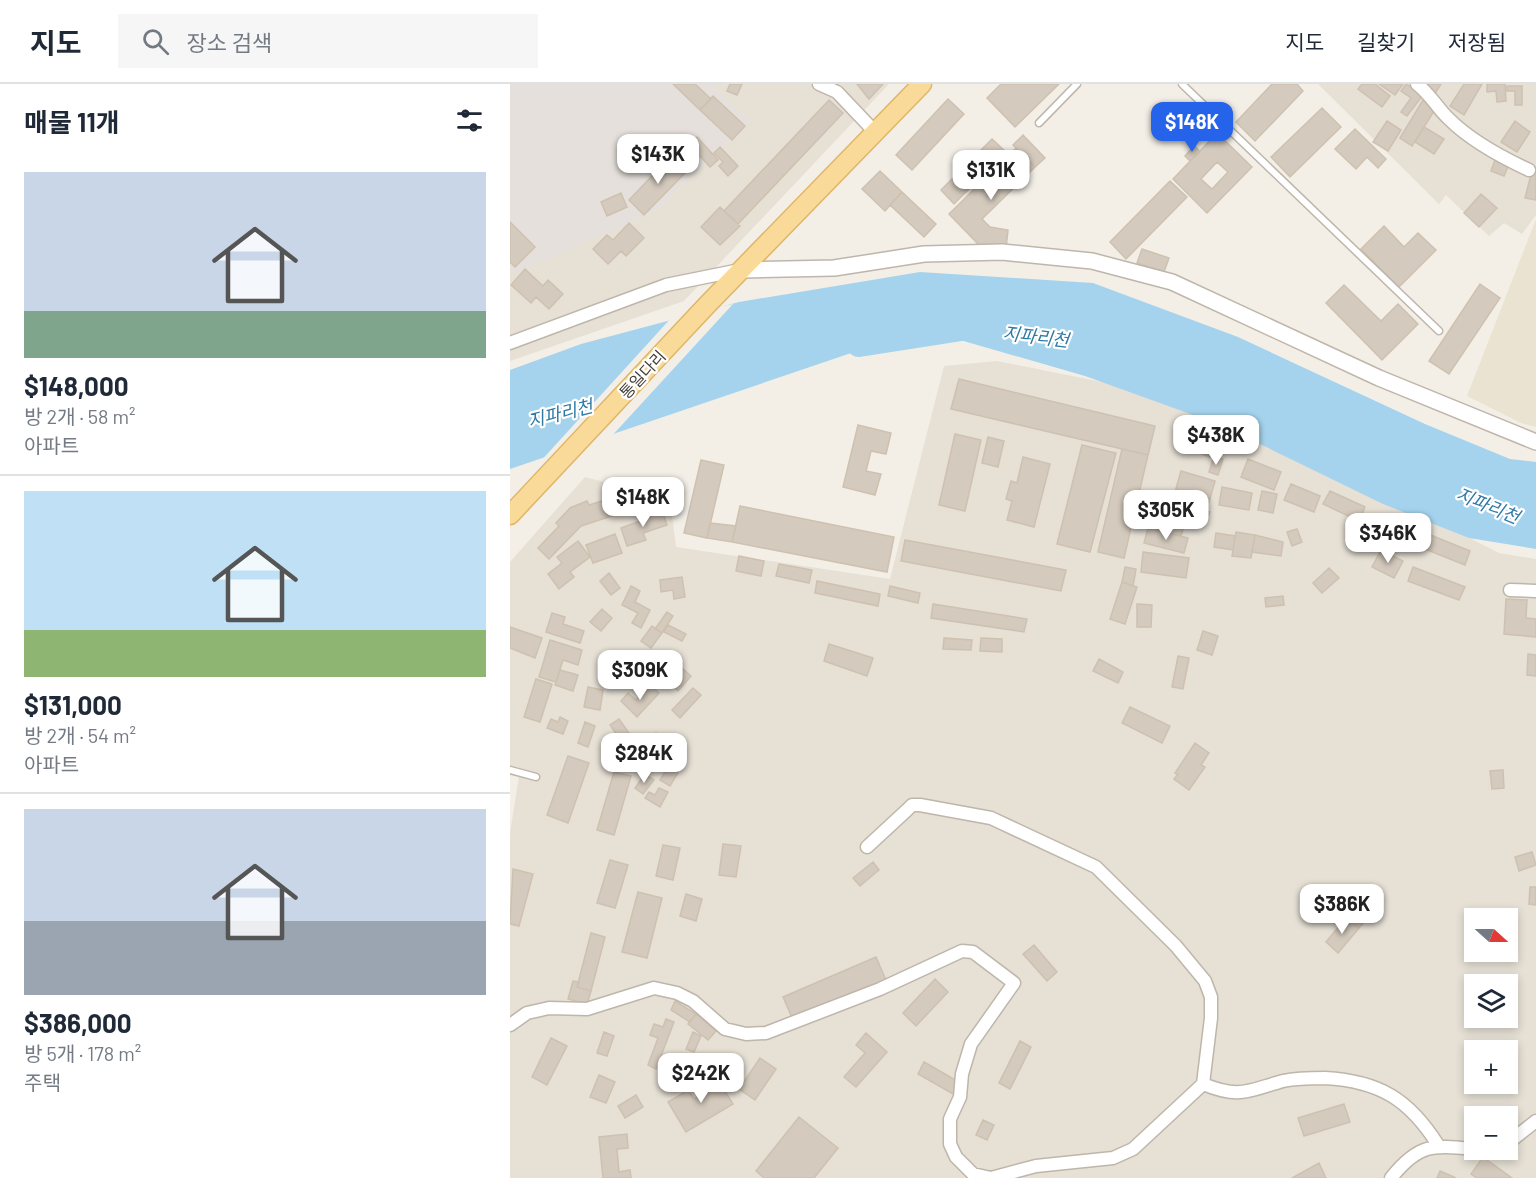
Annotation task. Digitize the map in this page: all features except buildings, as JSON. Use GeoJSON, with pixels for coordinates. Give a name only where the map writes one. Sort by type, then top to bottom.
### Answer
{"type":"FeatureCollection","features":[{"type":"Feature","properties":{"kind":"main road","name":"통일다리"},"geometry":{"type":"LineString","coordinates":[[510,515],[707,306],[922,84]]}},
{"type":"Feature","properties":{"kind":"street"},"geometry":{"type":"LineString","coordinates":[[819,84],[840,88],[875,132]]}},
{"type":"Feature","properties":{"kind":"street"},"geometry":{"type":"LineString","coordinates":[[1417,84],[1433,97],[1448,119],[1497,154],[1529,170]]}},
{"type":"Feature","properties":{"kind":"street"},"geometry":{"type":"LineString","coordinates":[[510,344],[666,285],[742,270],[834,268],[924,254],[1002,252],[1092,261],[1172,282],[1379,378],[1536,442]]}},
{"type":"Feature","properties":{"kind":"street"},"geometry":{"type":"LineString","coordinates":[[1510,590],[1536,591]]}},
{"type":"Feature","properties":{"kind":"street"},"geometry":{"type":"LineString","coordinates":[[510,1025],[527,1013],[549,1008],[587,1009],[654,988],[677,993],[693,1001],[725,1029],[746,1034],[766,1033],[880,989],[962,951],[973,952],[1014,983],[971,1044],[963,1068],[960,1097],[950,1119],[950,1144],[956,1157],[973,1174],[991,1178],[1036,1166],[1113,1158],[1133,1149],[1203,1084],[1211,1018],[1210,997],[1205,981],[1176,946],[1096,867],[991,818],[920,805],[912,806],[867,847]]}},
{"type":"Feature","properties":{"kind":"street"},"geometry":{"type":"LineString","coordinates":[[1203,1084],[1227,1092],[1244,1093],[1284,1081],[1305,1078],[1353,1080],[1382,1089],[1407,1106],[1438,1145]]}},
{"type":"Feature","properties":{"kind":"street"},"geometry":{"type":"LineString","coordinates":[[1518,1135],[1536,1121]]}},
{"type":"Feature","properties":{"kind":"street"},"geometry":{"type":"LineString","coordinates":[[1391,1178],[1414,1154],[1438,1145],[1464,1148]]}},
{"type":"Feature","properties":{"kind":"lane"},"geometry":{"type":"LineString","coordinates":[[1039,123],[1077,84]]}},
{"type":"Feature","properties":{"kind":"lane"},"geometry":{"type":"LineString","coordinates":[[1182,84],[1439,331]]}},
{"type":"Feature","properties":{"kind":"lane"},"geometry":{"type":"LineString","coordinates":[[510,770],[536,777]]}},
{"type":"Feature","properties":{"kind":"shaded area"},"geometry":{"type":"Polygon","coordinates":[[[510,84],[711,84],[750,121],[657,210],[515,274],[510,270],[510,84]]]}},
{"type":"Feature","properties":{"kind":"shaded area"},"geometry":{"type":"Polygon","coordinates":[[[711,84],[889,84],[684,301],[510,361],[510,270],[515,273],[657,210],[750,121],[711,84]]]}},
{"type":"Feature","properties":{"kind":"shaded area"},"geometry":{"type":"Polygon","coordinates":[[[1318,84],[1536,84],[1536,215],[1522,234],[1504,223],[1489,236],[1446,195],[1439,204],[1318,84]]]}},
{"type":"Feature","properties":{"kind":"shaded area"},"geometry":{"type":"Polygon","coordinates":[[[1536,219],[1536,427],[1521,423],[1467,396],[1536,219]]]}},
{"type":"Feature","properties":{"kind":"shaded area"},"geometry":{"type":"Polygon","coordinates":[[[997,361],[1202,402],[1499,553],[1536,559],[1536,1178],[510,1178],[510,833],[519,776],[510,772],[510,562],[585,477],[670,499],[676,547],[890,579],[944,366],[997,361]]]}},
{"type":"Feature","properties":{"kind":"water"},"geometry":{"type":"Polygon","coordinates":[[[920,272],[1093,283],[1238,337],[1425,424],[1510,459],[1536,462],[1536,549],[1469,538],[1383,504],[1221,425],[1085,376],[922,329],[510,469],[510,370],[581,344],[739,302],[920,272]]]}},
{"type":"Feature","properties":{"kind":"pier"},"geometry":{"type":"Polygon","coordinates":[[[733,304],[609,439],[539,463],[672,317],[733,304]]]}},
{"type":"Feature","properties":{"kind":"waterway","name":"지파리천"},"geometry":{"type":"LineString","coordinates":[[859,344],[968,327]]}}]}
